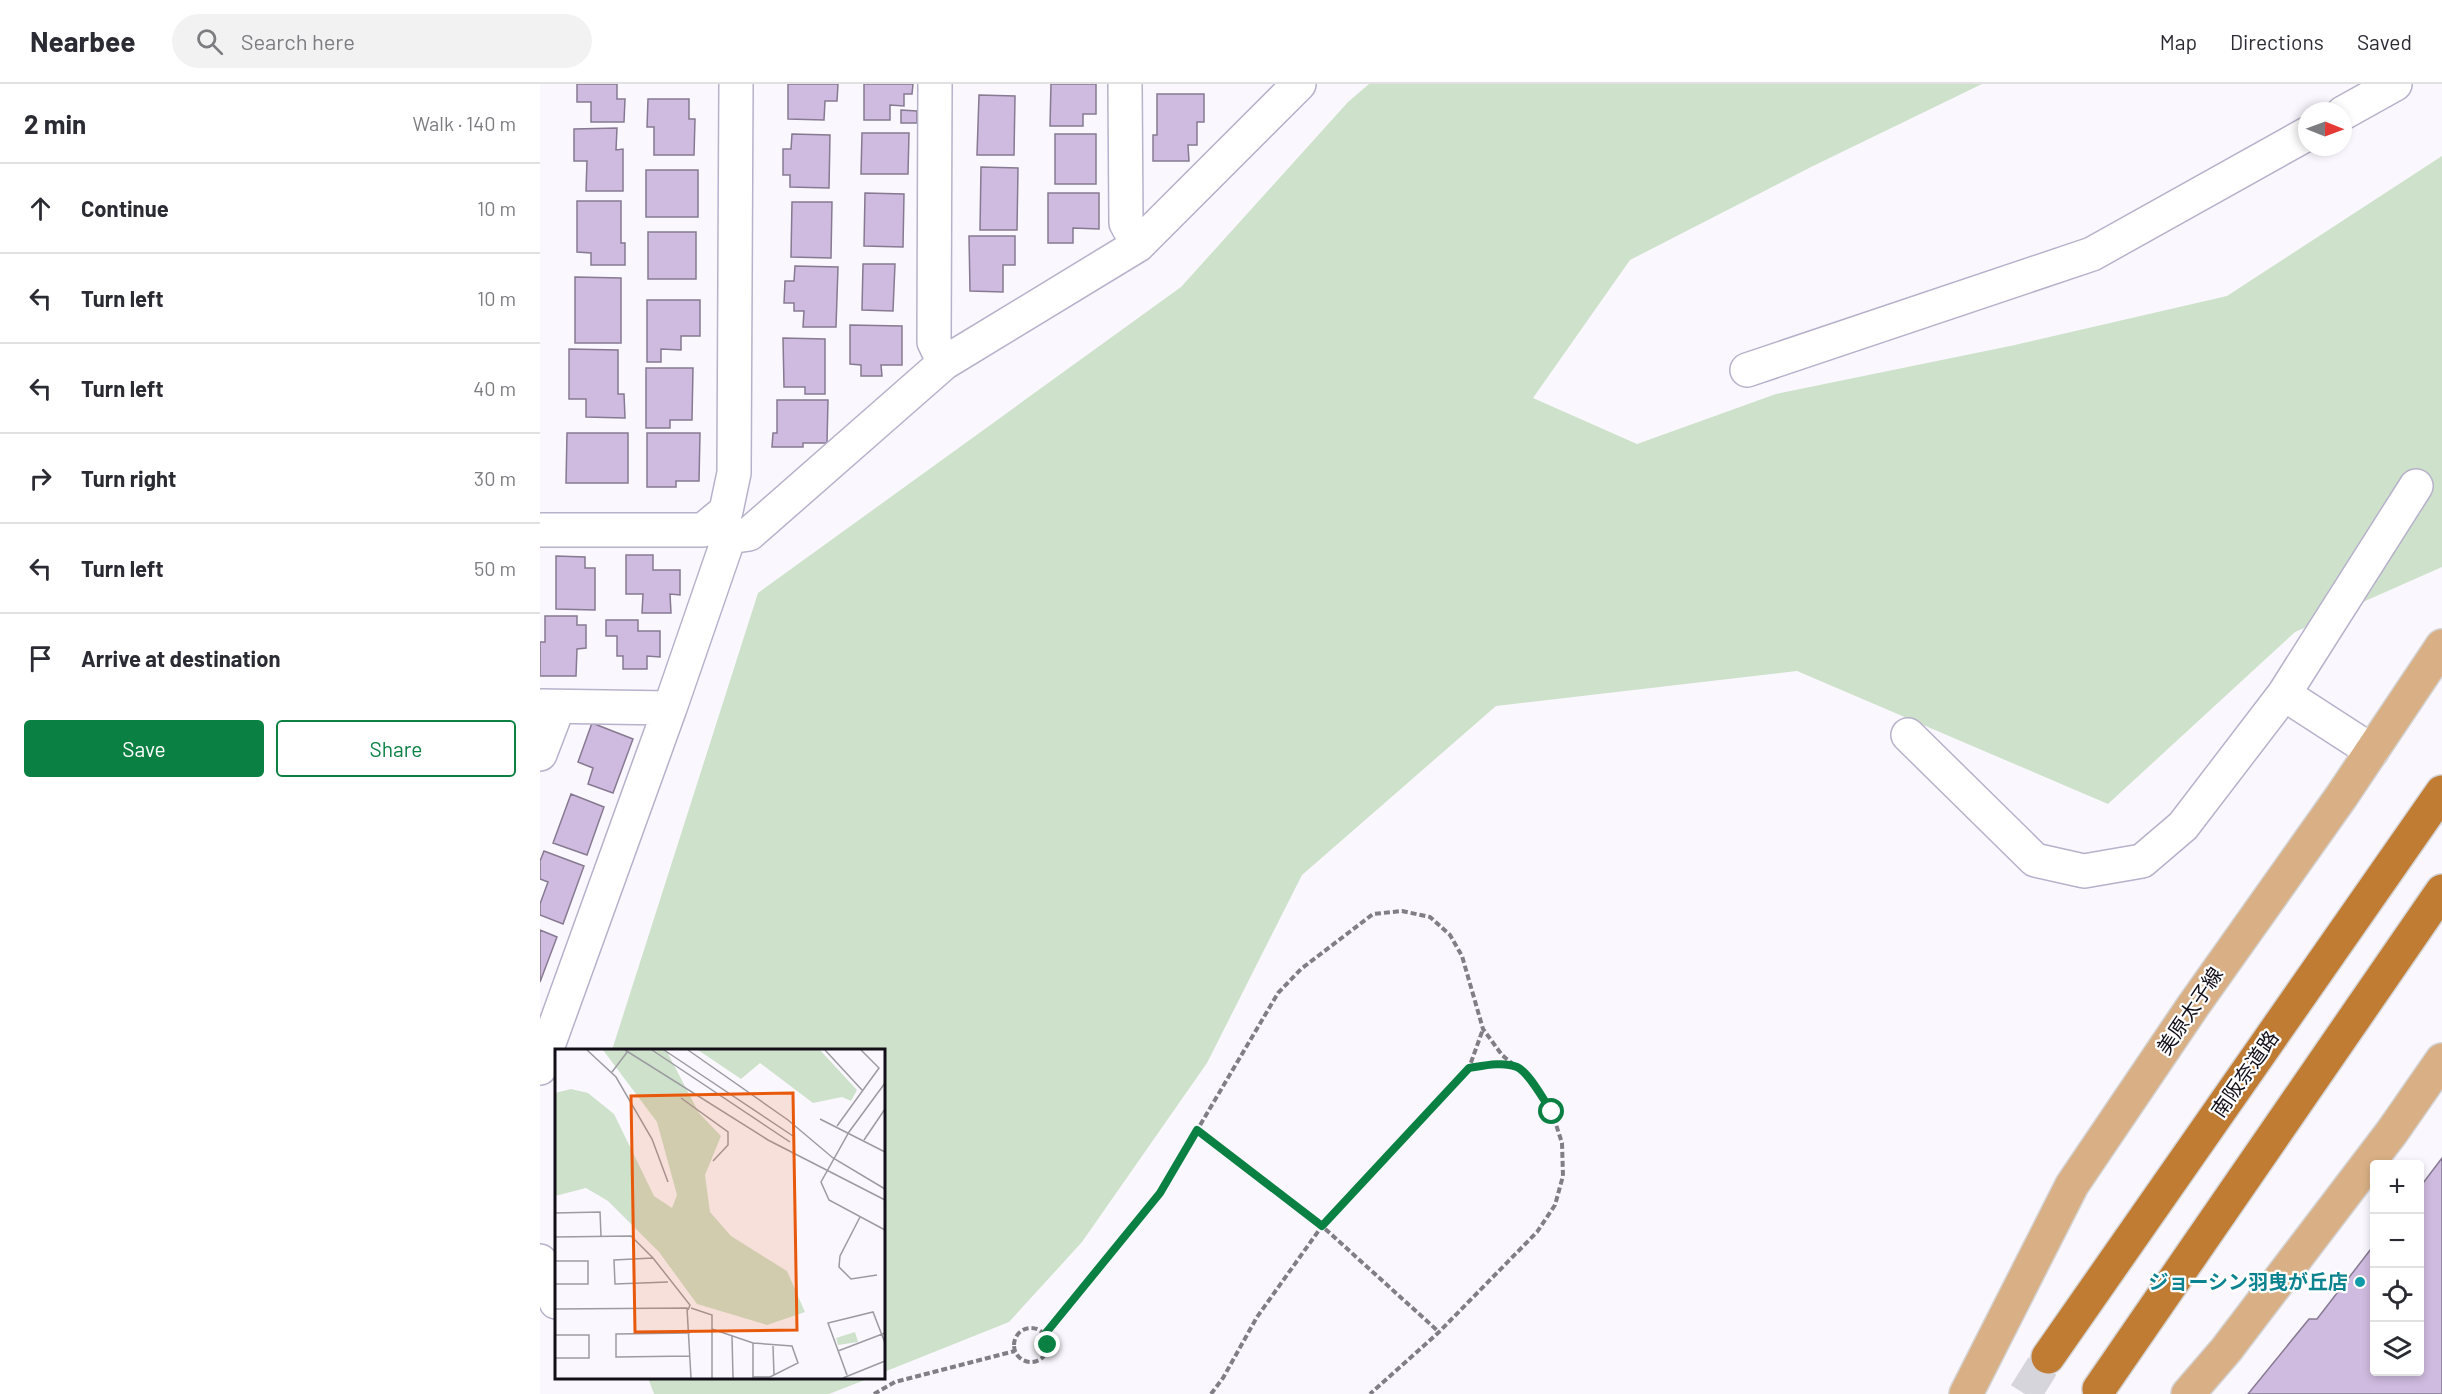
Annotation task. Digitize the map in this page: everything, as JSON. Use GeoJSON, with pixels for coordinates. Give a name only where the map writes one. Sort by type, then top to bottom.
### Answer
{"type":"FeatureCollection","features":[{"type":"Feature","properties":{"kind":"highway","name":"南阪奈道路"},"geometry":{"type":"LineString","coordinates":[[2048,1357],[2442,792]]}},
{"type":"Feature","properties":{"kind":"highway"},"geometry":{"type":"LineString","coordinates":[[2099,1389],[2442,891]]}},
{"type":"Feature","properties":{"kind":"main road","name":"美原太子線"},"geometry":{"type":"LineString","coordinates":[[1966,1394],[2072,1185],[2442,646]]}},
{"type":"Feature","properties":{"kind":"main road"},"geometry":{"type":"LineString","coordinates":[[2187,1394],[2226,1350],[2392,1132],[2442,1060]]}},
{"type":"Feature","properties":{"kind":"street"},"geometry":{"type":"LineString","coordinates":[[540,1068],[670,708],[722,528],[734,473],[736,84]]}},
{"type":"Feature","properties":{"kind":"street"},"geometry":{"type":"LineString","coordinates":[[935,84],[934,342],[944,363]]}},
{"type":"Feature","properties":{"kind":"street"},"geometry":{"type":"LineString","coordinates":[[1125,84],[1126,222],[1138,245]]}},
{"type":"Feature","properties":{"kind":"street"},"geometry":{"type":"LineString","coordinates":[[540,530],[722,528],[749,534],[944,363],[1138,245],[1299,84]]}},
{"type":"Feature","properties":{"kind":"street"},"geometry":{"type":"LineString","coordinates":[[2352,108],[2395,84]]}},
{"type":"Feature","properties":{"kind":"street"},"geometry":{"type":"LineString","coordinates":[[1747,370],[2092,254],[2298,139]]}},
{"type":"Feature","properties":{"kind":"street"},"geometry":{"type":"LineString","coordinates":[[1908,735],[2035,860],[2084,871],[2142,861],[2183,826],[2284,694],[2416,486]]}},
{"type":"Feature","properties":{"kind":"street"},"geometry":{"type":"LineString","coordinates":[[2284,694],[2372,751]]}},
{"type":"Feature","properties":{"kind":"street"},"geometry":{"type":"LineString","coordinates":[[540,754],[549,706],[670,708]]}},
{"type":"Feature","properties":{"kind":"street"},"geometry":{"type":"LineString","coordinates":[[540,1261],[555,1299]]}},
{"type":"Feature","properties":{"kind":"path"},"geometry":{"type":"LineString","coordinates":[[1045,1334],[1160,1193],[1278,993],[1301,969],[1373,914],[1402,911],[1430,917],[1450,935],[1462,956],[1483,1029],[1503,1054],[1526,1075],[1552,1112],[1562,1143],[1563,1176],[1555,1205],[1536,1232],[1439,1332],[1370,1394]]}},
{"type":"Feature","properties":{"kind":"path"},"geometry":{"type":"LineString","coordinates":[[1210,1394],[1223,1378],[1257,1317],[1322,1226],[1469,1068],[1483,1029]]}},
{"type":"Feature","properties":{"kind":"path"},"geometry":{"type":"LineString","coordinates":[[1469,1068],[1493,1065],[1516,1066]]}},
{"type":"Feature","properties":{"kind":"path"},"geometry":{"type":"LineString","coordinates":[[1197,1130],[1322,1226],[1439,1332]]}},
{"type":"Feature","properties":{"kind":"path"},"geometry":{"type":"LineString","coordinates":[[1025,1328],[1036,1328],[1045,1334],[1048,1345],[1041,1359],[1026,1362],[1016,1356],[1013,1345],[1016,1335],[1025,1328]]}},
{"type":"Feature","properties":{"kind":"path"},"geometry":{"type":"LineString","coordinates":[[874,1394],[895,1382],[1015,1351]]}},
{"type":"Feature","properties":{"kind":"green space"},"geometry":{"type":"Polygon","coordinates":[[[1369,84],[1982,84],[1811,167],[1630,260],[1533,398],[1637,444],[1776,394],[2015,345],[2227,296],[2442,156],[2442,567],[2295,632],[2108,804],[1797,671],[1496,706],[1302,875],[1207,1063],[1082,1242],[1009,1322],[885,1372],[885,1049],[612,1049],[758,593],[1181,287],[1348,102],[1369,84]]]}},
{"type":"Feature","properties":{"kind":"green space"},"geometry":{"type":"Polygon","coordinates":[[[648,1379],[867,1379],[829,1394],[654,1394],[648,1379]]]}},
{"type":"Feature","properties":{"kind":"building"},"geometry":{"type":"Polygon","coordinates":[[[577,84],[617,84],[617,99],[625,99],[624,122],[591,122],[591,102],[577,102],[577,84]]]}},
{"type":"Feature","properties":{"kind":"building"},"geometry":{"type":"Polygon","coordinates":[[[788,84],[838,84],[837,101],[825,101],[824,120],[788,119],[788,84]]]}},
{"type":"Feature","properties":{"kind":"building"},"geometry":{"type":"Polygon","coordinates":[[[864,84],[913,84],[912,94],[904,94],[904,106],[890,105],[890,120],[864,120],[864,84]]]}},
{"type":"Feature","properties":{"kind":"building"},"geometry":{"type":"Polygon","coordinates":[[[1051,84],[1096,84],[1096,114],[1083,114],[1083,126],[1050,126],[1051,84]]]}},
{"type":"Feature","properties":{"kind":"building"},"geometry":{"type":"Polygon","coordinates":[[[1157,94],[1204,94],[1204,122],[1197,122],[1197,145],[1188,145],[1189,161],[1153,161],[1153,135],[1157,135],[1157,94]]]}},
{"type":"Feature","properties":{"kind":"building"},"geometry":{"type":"Polygon","coordinates":[[[979,95],[1015,96],[1014,155],[977,155],[979,95]]]}},
{"type":"Feature","properties":{"kind":"building"},"geometry":{"type":"Polygon","coordinates":[[[648,99],[689,99],[689,119],[695,119],[694,155],[654,155],[654,127],[647,127],[648,99]]]}},
{"type":"Feature","properties":{"kind":"building"},"geometry":{"type":"Polygon","coordinates":[[[901,110],[917,111],[917,123],[901,123],[901,110]]]}},
{"type":"Feature","properties":{"kind":"building"},"geometry":{"type":"Polygon","coordinates":[[[617,128],[616,150],[623,149],[623,191],[586,191],[587,161],[574,161],[574,129],[617,128]]]}},
{"type":"Feature","properties":{"kind":"building"},"geometry":{"type":"Polygon","coordinates":[[[862,133],[909,133],[908,174],[861,174],[862,133]]]}},
{"type":"Feature","properties":{"kind":"building"},"geometry":{"type":"Polygon","coordinates":[[[792,134],[830,135],[829,188],[790,187],[790,175],[783,175],[783,149],[791,149],[792,134]]]}},
{"type":"Feature","properties":{"kind":"building"},"geometry":{"type":"Polygon","coordinates":[[[1055,134],[1096,134],[1096,184],[1055,184],[1055,134]]]}},
{"type":"Feature","properties":{"kind":"building"},"geometry":{"type":"Polygon","coordinates":[[[981,167],[1018,168],[1017,230],[980,230],[981,167]]]}},
{"type":"Feature","properties":{"kind":"building"},"geometry":{"type":"Polygon","coordinates":[[[646,170],[698,170],[698,217],[646,217],[646,170]]]}},
{"type":"Feature","properties":{"kind":"building"},"geometry":{"type":"Polygon","coordinates":[[[865,193],[904,194],[903,247],[864,246],[865,193]]]}},
{"type":"Feature","properties":{"kind":"building"},"geometry":{"type":"Polygon","coordinates":[[[1048,193],[1099,193],[1099,229],[1073,228],[1073,243],[1048,243],[1048,193]]]}},
{"type":"Feature","properties":{"kind":"building"},"geometry":{"type":"Polygon","coordinates":[[[577,201],[621,201],[621,243],[625,243],[625,265],[591,265],[591,253],[577,252],[577,201]]]}},
{"type":"Feature","properties":{"kind":"building"},"geometry":{"type":"Polygon","coordinates":[[[792,202],[832,202],[831,258],[791,257],[792,202]]]}},
{"type":"Feature","properties":{"kind":"building"},"geometry":{"type":"Polygon","coordinates":[[[648,232],[696,232],[696,279],[648,279],[648,232]]]}},
{"type":"Feature","properties":{"kind":"building"},"geometry":{"type":"Polygon","coordinates":[[[969,236],[1015,236],[1015,265],[1003,265],[1003,292],[970,291],[969,236]]]}},
{"type":"Feature","properties":{"kind":"building"},"geometry":{"type":"Polygon","coordinates":[[[863,264],[895,264],[893,311],[862,310],[863,264]]]}},
{"type":"Feature","properties":{"kind":"building"},"geometry":{"type":"Polygon","coordinates":[[[795,266],[838,267],[836,327],[803,327],[804,311],[794,311],[794,303],[784,303],[785,281],[794,281],[795,266]]]}},
{"type":"Feature","properties":{"kind":"building"},"geometry":{"type":"Polygon","coordinates":[[[575,277],[621,278],[621,343],[575,343],[575,277]]]}},
{"type":"Feature","properties":{"kind":"building"},"geometry":{"type":"Polygon","coordinates":[[[647,300],[700,300],[700,336],[681,336],[681,350],[661,349],[661,362],[647,362],[647,300]]]}},
{"type":"Feature","properties":{"kind":"building"},"geometry":{"type":"Polygon","coordinates":[[[850,325],[902,326],[902,365],[881,365],[882,376],[861,376],[861,365],[850,364],[850,325]]]}},
{"type":"Feature","properties":{"kind":"building"},"geometry":{"type":"Polygon","coordinates":[[[783,338],[825,339],[825,394],[805,394],[805,387],[784,387],[783,338]]]}},
{"type":"Feature","properties":{"kind":"building"},"geometry":{"type":"Polygon","coordinates":[[[569,349],[618,350],[618,394],[624,394],[625,418],[586,417],[586,399],[569,399],[569,349]]]}},
{"type":"Feature","properties":{"kind":"building"},"geometry":{"type":"Polygon","coordinates":[[[646,368],[693,368],[692,420],[670,420],[670,428],[646,428],[646,368]]]}},
{"type":"Feature","properties":{"kind":"building"},"geometry":{"type":"Polygon","coordinates":[[[777,400],[828,400],[827,443],[803,443],[803,447],[772,447],[773,433],[777,433],[777,400]]]}},
{"type":"Feature","properties":{"kind":"building"},"geometry":{"type":"Polygon","coordinates":[[[567,433],[628,433],[628,483],[566,483],[567,433]]]}},
{"type":"Feature","properties":{"kind":"building"},"geometry":{"type":"Polygon","coordinates":[[[647,433],[700,433],[699,481],[676,481],[676,487],[647,487],[647,433]]]}},
{"type":"Feature","properties":{"kind":"building"},"geometry":{"type":"Polygon","coordinates":[[[626,555],[653,555],[653,570],[680,570],[680,595],[670,594],[671,613],[642,613],[643,594],[626,594],[626,555]]]}},
{"type":"Feature","properties":{"kind":"building"},"geometry":{"type":"Polygon","coordinates":[[[556,556],[585,557],[585,568],[595,568],[595,610],[556,609],[556,556]]]}},
{"type":"Feature","properties":{"kind":"building"},"geometry":{"type":"Polygon","coordinates":[[[545,616],[577,616],[577,625],[586,625],[586,648],[577,649],[576,676],[540,676],[540,642],[545,642],[545,616]]]}},
{"type":"Feature","properties":{"kind":"building"},"geometry":{"type":"Polygon","coordinates":[[[606,620],[638,620],[638,631],[660,631],[660,657],[647,656],[647,669],[623,669],[623,656],[617,656],[617,636],[606,636],[606,620]]]}},
{"type":"Feature","properties":{"kind":"building"},"geometry":{"type":"Polygon","coordinates":[[[592,723],[633,739],[613,793],[588,784],[593,768],[578,762],[592,723]]]}},
{"type":"Feature","properties":{"kind":"building"},"geometry":{"type":"Polygon","coordinates":[[[571,794],[604,807],[587,855],[553,843],[571,794]]]}},
{"type":"Feature","properties":{"kind":"building"},"geometry":{"type":"Polygon","coordinates":[[[544,851],[584,866],[563,924],[540,915],[540,904],[548,882],[540,879],[540,861],[544,851]]]}},
{"type":"Feature","properties":{"kind":"building"},"geometry":{"type":"Polygon","coordinates":[[[540,930],[557,937],[540,982],[540,930]]]}},
{"type":"Feature","properties":{"kind":"building","name":"ジョーシン羽曳が丘店"},"geometry":{"type":"Polygon","coordinates":[[[2442,1158],[2442,1394],[2248,1394],[2309,1319],[2317,1319],[2370,1250],[2370,1376],[2424,1376],[2424,1182],[2442,1158]]]}},
{"type":"Feature","properties":{"kind":"tunnel"},"geometry":{"type":"LineString","coordinates":[[2025,1394],[2048,1357]]}},
{"type":"Feature","properties":{"kind":"place","name":"ジョーシン羽曳が丘店"},"geometry":{"type":"Point","coordinates":[2360,1282]}},
{"type":"Feature","properties":{"kind":"route"},"geometry":{"type":"LineString","coordinates":[[1048,1345],[1045,1334],[1160,1193],[1197,1130],[1322,1226],[1469,1068],[1493,1065],[1516,1066],[1526,1075],[1552,1112]]}}]}
